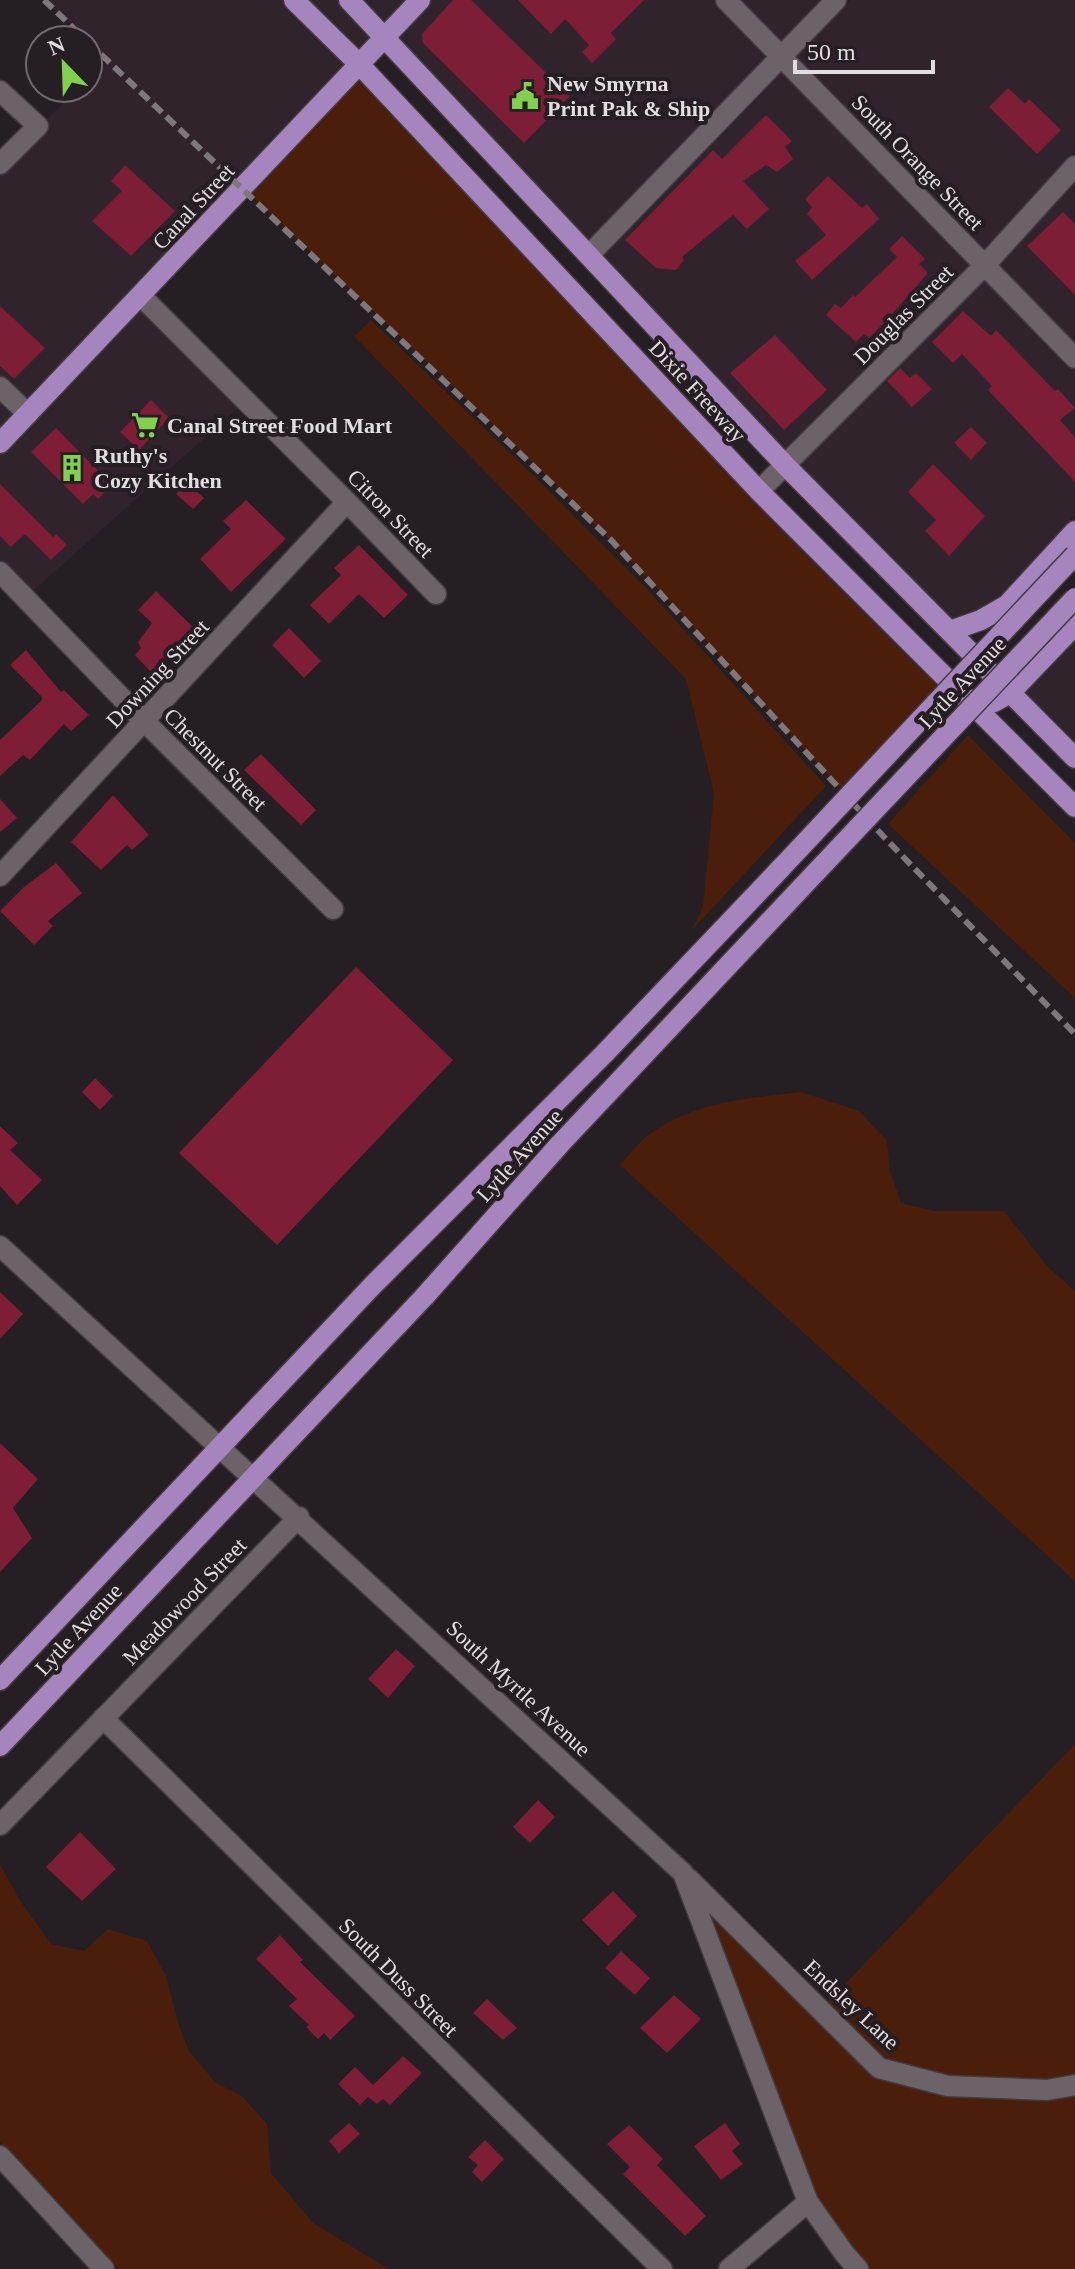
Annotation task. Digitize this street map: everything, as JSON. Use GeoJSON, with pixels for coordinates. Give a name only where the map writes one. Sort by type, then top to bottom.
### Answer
{"type":"FeatureCollection","features":[{"type":"Feature","properties":{"kind":"main road","name":"Dixie Freeway"},"geometry":{"type":"LineString","coordinates":[[294,0],[359,64],[759,491],[1075,807]]}},
{"type":"Feature","properties":{"kind":"main road","name":"Dixie Freeway"},"geometry":{"type":"LineString","coordinates":[[349,0],[786,466],[1075,758]]}},
{"type":"Feature","properties":{"kind":"main road","name":"Canal Street"},"geometry":{"type":"LineString","coordinates":[[0,443],[420,0]]}},
{"type":"Feature","properties":{"kind":"main road"},"geometry":{"type":"LineString","coordinates":[[1075,531],[1007,605],[986,633],[972,679],[974,705],[994,702],[1010,693],[1075,625]]}},
{"type":"Feature","properties":{"kind":"main road","name":"Lytle Avenue"},"geometry":{"type":"LineString","coordinates":[[0,1680],[373,1285],[604,1054],[1075,555]]}},
{"type":"Feature","properties":{"kind":"main road","name":"Lytle Avenue"},"geometry":{"type":"LineString","coordinates":[[0,1746],[424,1297],[560,1144],[1075,598]]}},
{"type":"Feature","properties":{"kind":"main road"},"geometry":{"type":"LineString","coordinates":[[950,631],[981,620],[1007,605]]}},
{"type":"Feature","properties":{"kind":"street","name":"South Orange Street"},"geometry":{"type":"LineString","coordinates":[[726,0],[1075,358]]}},
{"type":"Feature","properties":{"kind":"street"},"geometry":{"type":"LineString","coordinates":[[589,255],[836,0]]}},
{"type":"Feature","properties":{"kind":"street"},"geometry":{"type":"LineString","coordinates":[[0,91],[38,126],[0,164]]}},
{"type":"Feature","properties":{"kind":"street","name":"Douglas Street"},"geometry":{"type":"LineString","coordinates":[[759,491],[985,265],[1075,166]]}},
{"type":"Feature","properties":{"kind":"street","name":"Citron Street"},"geometry":{"type":"LineString","coordinates":[[141,296],[436,594]]}},
{"type":"Feature","properties":{"kind":"street"},"geometry":{"type":"LineString","coordinates":[[0,387],[28,414]]}},
{"type":"Feature","properties":{"kind":"street","name":"Downing Street"},"geometry":{"type":"LineString","coordinates":[[0,876],[347,502]]}},
{"type":"Feature","properties":{"kind":"street","name":"Chestnut Street"},"geometry":{"type":"LineString","coordinates":[[0,572],[333,909]]}},
{"type":"Feature","properties":{"kind":"street","name":"South Myrtle Avenue"},"geometry":{"type":"LineString","coordinates":[[0,1246],[299,1517],[683,1873],[808,2202],[858,2269]]}},
{"type":"Feature","properties":{"kind":"street","name":"Meadowood Street"},"geometry":{"type":"LineString","coordinates":[[0,1825],[299,1517]]}},
{"type":"Feature","properties":{"kind":"street","name":"South Duss Street"},"geometry":{"type":"LineString","coordinates":[[103,1718],[662,2269]]}},
{"type":"Feature","properties":{"kind":"street","name":"Endsley Lane"},"geometry":{"type":"LineString","coordinates":[[683,1873],[879,2068],[948,2086],[1047,2090],[1075,2085]]}},
{"type":"Feature","properties":{"kind":"street"},"geometry":{"type":"LineString","coordinates":[[0,2156],[104,2269]]}},
{"type":"Feature","properties":{"kind":"street"},"geometry":{"type":"LineString","coordinates":[[729,2269],[808,2202]]}},
{"type":"Feature","properties":{"kind":"shaded area"},"geometry":{"type":"Polygon","coordinates":[[[44,0],[836,0],[589,255],[385,37],[141,296],[246,401],[25,598],[0,572],[0,164],[62,104],[104,104],[104,65],[108,61],[104,57],[104,24],[69,24],[44,0]]]}},
{"type":"Feature","properties":{"kind":"shaded area"},"geometry":{"type":"Polygon","coordinates":[[[850,0],[1075,0],[1075,150],[984,250],[796,58],[850,0]]]}},
{"type":"Feature","properties":{"kind":"shaded area"},"geometry":{"type":"Polygon","coordinates":[[[359,64],[950,681],[848,797],[653,584],[539,468],[243,188],[359,64]]]}},
{"type":"Feature","properties":{"kind":"shaded area"},"geometry":{"type":"Polygon","coordinates":[[[783,72],[971,264],[786,451],[603,256],[783,72]]]}},
{"type":"Feature","properties":{"kind":"shaded area"},"geometry":{"type":"Polygon","coordinates":[[[1075,181],[1075,344],[999,265],[1075,181]]]}},
{"type":"Feature","properties":{"kind":"shaded area"},"geometry":{"type":"Polygon","coordinates":[[[985,279],[1075,371],[1075,515],[1000,596],[977,610],[952,619],[800,466],[985,279]]]}},
{"type":"Feature","properties":{"kind":"shaded area"},"geometry":{"type":"Polygon","coordinates":[[[371,320],[648,590],[826,786],[692,930],[703,906],[714,793],[686,679],[354,336],[371,320]]]}},
{"type":"Feature","properties":{"kind":"shaded area"},"geometry":{"type":"Polygon","coordinates":[[[1075,640],[1075,744],[1025,694],[1075,640]]]}},
{"type":"Feature","properties":{"kind":"shaded area"},"geometry":{"type":"Polygon","coordinates":[[[968,735],[1075,843],[1075,998],[888,824],[968,735]]]}},
{"type":"Feature","properties":{"kind":"shaded area"},"geometry":{"type":"Polygon","coordinates":[[[801,1092],[859,1111],[887,1141],[890,1171],[901,1203],[935,1211],[1004,1211],[1047,1266],[1075,1291],[1075,1581],[620,1165],[650,1134],[685,1115],[722,1103],[801,1092]]]}},
{"type":"Feature","properties":{"kind":"shaded area"},"geometry":{"type":"Polygon","coordinates":[[[1075,1744],[1075,2269],[860,2269],[808,2202],[683,1873],[821,2009],[1075,1744]]]}},
{"type":"Feature","properties":{"kind":"shaded area"},"geometry":{"type":"Polygon","coordinates":[[[0,1864],[19,1899],[51,1944],[84,1951],[108,1929],[147,1941],[166,1976],[189,2051],[215,2082],[242,2096],[267,2124],[271,2173],[313,2223],[389,2269],[119,2269],[0,2142],[0,1864]]]}},
{"type":"Feature","properties":{"kind":"building"},"geometry":{"type":"Polygon","coordinates":[[[453,0],[471,0],[570,96],[524,143],[423,43],[422,34],[453,0]]]}},
{"type":"Feature","properties":{"kind":"building"},"geometry":{"type":"Polygon","coordinates":[[[518,0],[644,0],[611,33],[616,39],[592,63],[582,52],[589,45],[565,19],[551,34],[518,0]]]}},
{"type":"Feature","properties":{"kind":"building"},"geometry":{"type":"Polygon","coordinates":[[[1008,88],[1025,104],[1029,99],[1061,130],[1037,154],[989,107],[1008,88]]]}},
{"type":"Feature","properties":{"kind":"building"},"geometry":{"type":"Polygon","coordinates":[[[766,115],[792,141],[785,147],[793,159],[777,172],[766,165],[743,181],[769,209],[747,229],[733,215],[682,257],[684,260],[676,270],[656,268],[625,240],[713,150],[722,159],[766,115]]]}},
{"type":"Feature","properties":{"kind":"building"},"geometry":{"type":"Polygon","coordinates":[[[125,165],[175,211],[131,256],[92,221],[122,191],[111,181],[125,165]]]}},
{"type":"Feature","properties":{"kind":"building"},"geometry":{"type":"Polygon","coordinates":[[[828,176],[862,208],[867,204],[879,219],[812,280],[795,261],[826,235],[807,214],[812,207],[805,199],[828,176]]]}},
{"type":"Feature","properties":{"kind":"building"},"geometry":{"type":"Polygon","coordinates":[[[1063,212],[1075,224],[1075,295],[1027,246],[1063,212]]]}},
{"type":"Feature","properties":{"kind":"building"},"geometry":{"type":"Polygon","coordinates":[[[902,236],[925,259],[919,264],[928,273],[869,338],[864,334],[856,342],[826,315],[835,304],[841,308],[853,295],[855,297],[897,257],[889,249],[902,236]]]}},
{"type":"Feature","properties":{"kind":"building"},"geometry":{"type":"Polygon","coordinates":[[[0,306],[45,348],[14,379],[0,366],[0,306]]]}},
{"type":"Feature","properties":{"kind":"building"},"geometry":{"type":"Polygon","coordinates":[[[963,311],[991,336],[996,330],[1075,408],[1060,420],[1075,437],[1075,482],[988,390],[992,386],[962,354],[953,363],[932,342],[963,311]]]}},
{"type":"Feature","properties":{"kind":"building"},"geometry":{"type":"Polygon","coordinates":[[[775,335],[827,390],[784,430],[730,373],[775,335]]]}},
{"type":"Feature","properties":{"kind":"building"},"geometry":{"type":"Polygon","coordinates":[[[900,368],[910,378],[916,373],[932,389],[912,407],[887,381],[900,368]]]}},
{"type":"Feature","properties":{"kind":"building"},"geometry":{"type":"Polygon","coordinates":[[[151,400],[169,418],[139,450],[120,432],[151,400]]]}},
{"type":"Feature","properties":{"kind":"building"},"geometry":{"type":"Polygon","coordinates":[[[971,427],[987,443],[971,460],[954,443],[971,427]]]}},
{"type":"Feature","properties":{"kind":"building","name":"Ruthy's Cozy Kitchen"},"geometry":{"type":"Polygon","coordinates":[[[56,428],[112,485],[98,499],[93,494],[83,504],[31,452],[56,428]]]}},
{"type":"Feature","properties":{"kind":"building"},"geometry":{"type":"Polygon","coordinates":[[[933,464],[985,516],[949,556],[925,531],[936,520],[908,492],[933,464]]]}},
{"type":"Feature","properties":{"kind":"building"},"geometry":{"type":"Polygon","coordinates":[[[187,482],[204,498],[193,509],[176,494],[187,482]]]}},
{"type":"Feature","properties":{"kind":"building"},"geometry":{"type":"Polygon","coordinates":[[[0,484],[53,537],[56,534],[67,545],[51,560],[25,534],[11,547],[0,536],[0,484]]]}},
{"type":"Feature","properties":{"kind":"building"},"geometry":{"type":"Polygon","coordinates":[[[246,500],[286,539],[231,592],[200,559],[231,529],[223,521],[246,500]]]}},
{"type":"Feature","properties":{"kind":"building"},"geometry":{"type":"Polygon","coordinates":[[[359,545],[408,595],[384,618],[359,594],[329,624],[310,605],[341,575],[334,568],[359,545]]]}},
{"type":"Feature","properties":{"kind":"building"},"geometry":{"type":"Polygon","coordinates":[[[156,591],[197,631],[153,674],[135,655],[141,648],[138,642],[152,623],[138,610],[156,591]]]}},
{"type":"Feature","properties":{"kind":"building"},"geometry":{"type":"Polygon","coordinates":[[[289,628],[321,661],[304,678],[272,645],[289,628]]]}},
{"type":"Feature","properties":{"kind":"building"},"geometry":{"type":"Polygon","coordinates":[[[26,650],[61,692],[64,690],[89,715],[71,731],[64,724],[30,760],[23,755],[0,776],[0,740],[42,700],[10,665],[26,650]]]}},
{"type":"Feature","properties":{"kind":"building"},"geometry":{"type":"Polygon","coordinates":[[[261,754],[316,810],[301,825],[244,770],[261,754]]]}},
{"type":"Feature","properties":{"kind":"building"},"geometry":{"type":"Polygon","coordinates":[[[113,795],[149,835],[132,850],[127,845],[101,870],[71,842],[113,795]]]}},
{"type":"Feature","properties":{"kind":"building"},"geometry":{"type":"Polygon","coordinates":[[[0,799],[17,818],[0,832],[0,799]]]}},
{"type":"Feature","properties":{"kind":"building"},"geometry":{"type":"Polygon","coordinates":[[[56,863],[82,893],[48,921],[53,926],[34,945],[0,911],[24,887],[56,863]]]}},
{"type":"Feature","properties":{"kind":"building"},"geometry":{"type":"Polygon","coordinates":[[[356,967],[453,1060],[277,1245],[179,1153],[356,967]]]}},
{"type":"Feature","properties":{"kind":"building"},"geometry":{"type":"Polygon","coordinates":[[[95,1078],[113,1096],[100,1110],[82,1092],[95,1078]]]}},
{"type":"Feature","properties":{"kind":"building"},"geometry":{"type":"Polygon","coordinates":[[[0,1126],[18,1143],[10,1150],[42,1180],[17,1205],[0,1186],[0,1126]]]}},
{"type":"Feature","properties":{"kind":"building"},"geometry":{"type":"Polygon","coordinates":[[[0,1292],[23,1314],[0,1339],[0,1292]]]}},
{"type":"Feature","properties":{"kind":"building"},"geometry":{"type":"Polygon","coordinates":[[[0,1443],[38,1479],[13,1508],[32,1538],[0,1572],[0,1443]]]}},
{"type":"Feature","properties":{"kind":"building"},"geometry":{"type":"Polygon","coordinates":[[[396,1649],[415,1666],[388,1698],[368,1679],[396,1649]]]}},
{"type":"Feature","properties":{"kind":"building"},"geometry":{"type":"Polygon","coordinates":[[[538,1800],[555,1817],[530,1843],[513,1827],[538,1800]]]}},
{"type":"Feature","properties":{"kind":"building"},"geometry":{"type":"Polygon","coordinates":[[[80,1832],[116,1869],[82,1901],[46,1867],[80,1832]]]}},
{"type":"Feature","properties":{"kind":"building"},"geometry":{"type":"Polygon","coordinates":[[[613,1891],[637,1916],[608,1946],[582,1920],[613,1891]]]}},
{"type":"Feature","properties":{"kind":"building"},"geometry":{"type":"Polygon","coordinates":[[[280,1935],[303,1960],[300,1962],[355,2016],[330,2040],[324,2033],[318,2039],[306,2027],[309,2025],[289,2006],[297,1999],[256,1959],[280,1935]]]}},
{"type":"Feature","properties":{"kind":"building"},"geometry":{"type":"Polygon","coordinates":[[[621,1951],[650,1978],[635,1995],[605,1968],[621,1951]]]}},
{"type":"Feature","properties":{"kind":"building"},"geometry":{"type":"Polygon","coordinates":[[[674,1995],[701,2019],[667,2053],[640,2028],[674,1995]]]}},
{"type":"Feature","properties":{"kind":"building"},"geometry":{"type":"Polygon","coordinates":[[[487,1999],[517,2028],[503,2040],[473,2013],[487,1999]]]}},
{"type":"Feature","properties":{"kind":"building"},"geometry":{"type":"Polygon","coordinates":[[[403,2056],[422,2073],[390,2105],[383,2099],[377,2104],[368,2097],[360,2105],[338,2084],[355,2067],[373,2085],[403,2056]]]}},
{"type":"Feature","properties":{"kind":"building"},"geometry":{"type":"Polygon","coordinates":[[[349,2123],[360,2134],[339,2153],[329,2141],[349,2123]]]}},
{"type":"Feature","properties":{"kind":"building"},"geometry":{"type":"Polygon","coordinates":[[[725,2123],[740,2144],[732,2151],[743,2164],[721,2180],[694,2146],[725,2123]]]}},
{"type":"Feature","properties":{"kind":"building"},"geometry":{"type":"Polygon","coordinates":[[[629,2125],[663,2159],[657,2165],[706,2216],[685,2236],[623,2174],[630,2167],[607,2144],[629,2125]]]}},
{"type":"Feature","properties":{"kind":"building"},"geometry":{"type":"Polygon","coordinates":[[[485,2140],[504,2159],[482,2182],[472,2172],[478,2165],[468,2157],[485,2140]]]}},
{"type":"Feature","properties":{"kind":"railway"},"geometry":{"type":"LineString","coordinates":[[44,0],[69,24]]}},
{"type":"Feature","properties":{"kind":"railway"},"geometry":{"type":"LineString","coordinates":[[104,57],[612,541],[884,837],[1075,1034]]}},
{"type":"Feature","properties":{"kind":"place","name":"New Smyrna Print Pak & Ship"},"geometry":{"type":"Point","coordinates":[525,96]}},
{"type":"Feature","properties":{"kind":"place","name":"Canal Street Food Mart"},"geometry":{"type":"Point","coordinates":[145,425]}},
{"type":"Feature","properties":{"kind":"place","name":"Ruthy's Cozy Kitchen"},"geometry":{"type":"Point","coordinates":[72,468]}}]}
